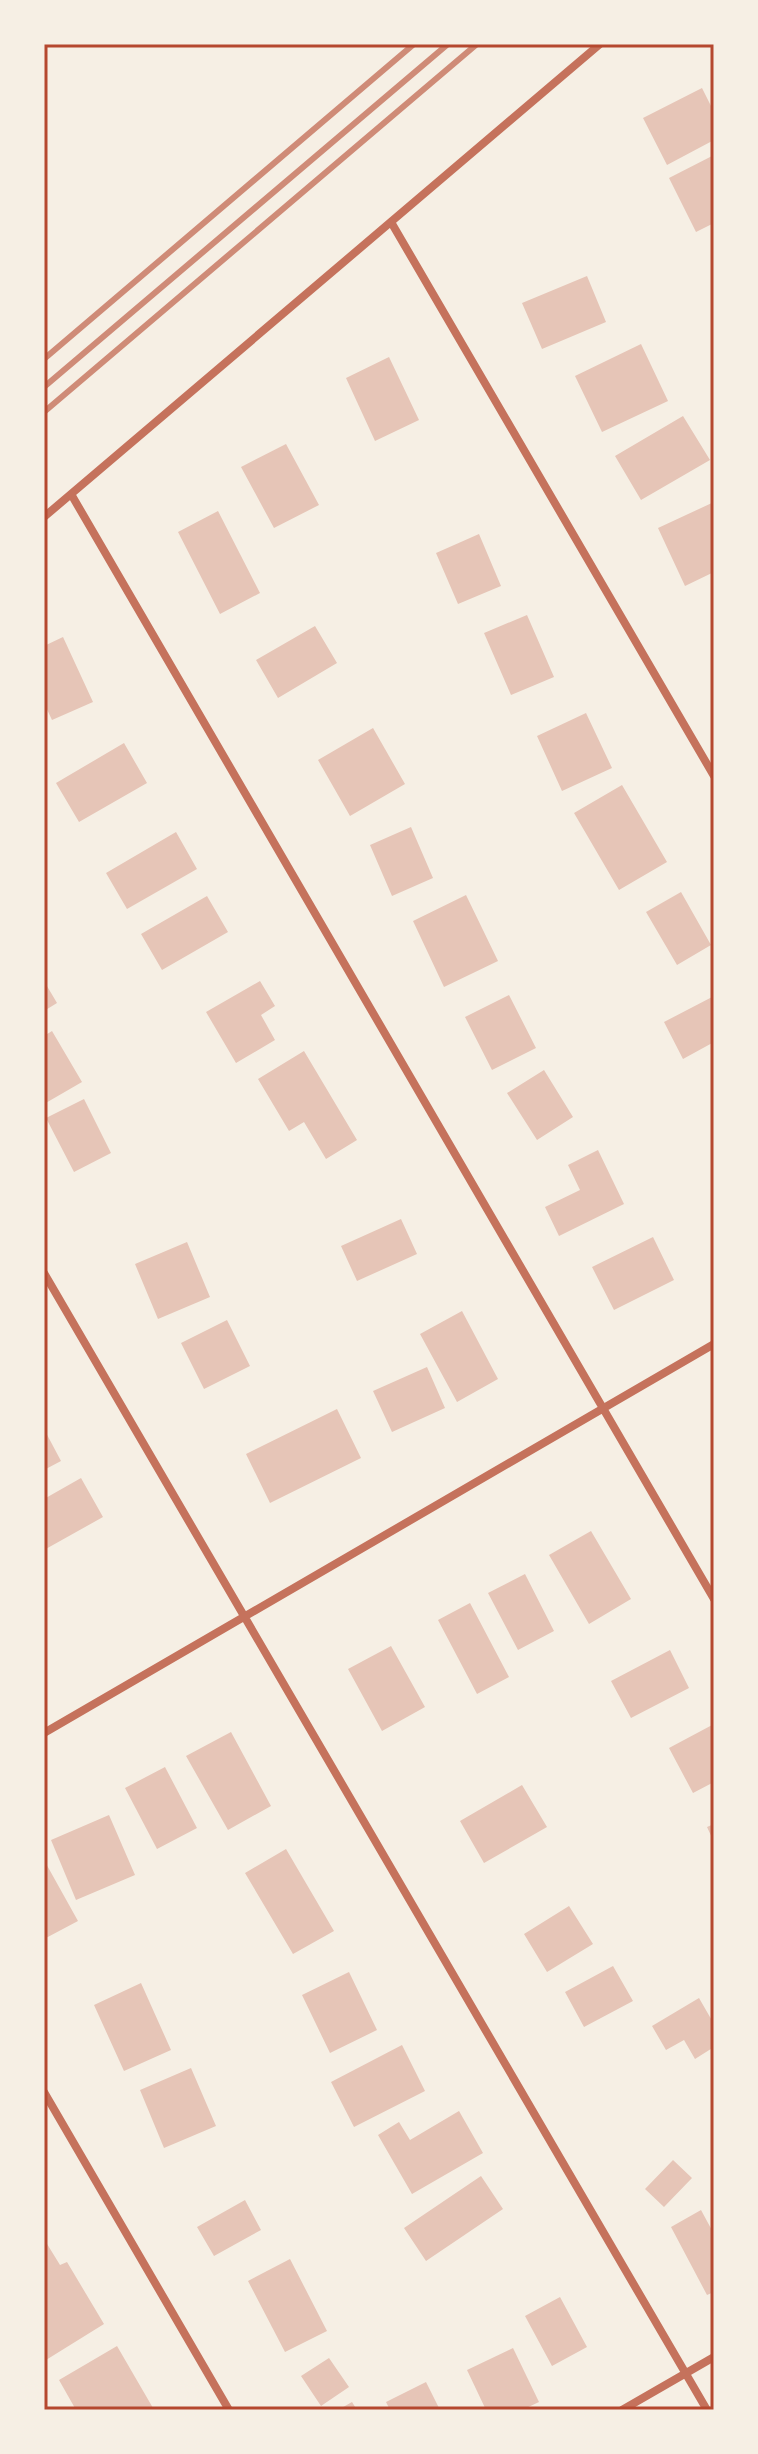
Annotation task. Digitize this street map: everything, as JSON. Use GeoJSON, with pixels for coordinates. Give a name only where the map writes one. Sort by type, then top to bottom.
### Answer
{"type":"FeatureCollection","features":[{"type":"Feature","properties":{"kind":"street"},"geometry":{"type":"LineString","coordinates":[[44,517],[600,44]]}},
{"type":"Feature","properties":{"kind":"street"},"geometry":{"type":"LineString","coordinates":[[391,222],[714,776]]}},
{"type":"Feature","properties":{"kind":"street"},"geometry":{"type":"LineString","coordinates":[[71,494],[714,1599]]}},
{"type":"Feature","properties":{"kind":"street"},"geometry":{"type":"LineString","coordinates":[[44,1273],[707,2410]]}},
{"type":"Feature","properties":{"kind":"street"},"geometry":{"type":"LineString","coordinates":[[44,1733],[714,1344]]}},
{"type":"Feature","properties":{"kind":"street"},"geometry":{"type":"LineString","coordinates":[[44,2092],[229,2410]]}},
{"type":"Feature","properties":{"kind":"street"},"geometry":{"type":"LineString","coordinates":[[622,2410],[714,2357]]}},
{"type":"Feature","properties":{"kind":"building"},"geometry":{"type":"Polygon","coordinates":[[[702,88],[714,112],[714,140],[667,165],[643,118],[702,88]]]}},
{"type":"Feature","properties":{"kind":"building"},"geometry":{"type":"Polygon","coordinates":[[[714,155],[714,223],[696,232],[669,178],[714,155]]]}},
{"type":"Feature","properties":{"kind":"building"},"geometry":{"type":"Polygon","coordinates":[[[587,276],[606,322],[542,349],[522,303],[587,276]]]}},
{"type":"Feature","properties":{"kind":"building"},"geometry":{"type":"Polygon","coordinates":[[[641,344],[668,401],[602,432],[575,376],[641,344]]]}},
{"type":"Feature","properties":{"kind":"building"},"geometry":{"type":"Polygon","coordinates":[[[389,357],[419,420],[375,441],[346,378],[389,357]]]}},
{"type":"Feature","properties":{"kind":"building"},"geometry":{"type":"Polygon","coordinates":[[[683,416],[710,460],[641,500],[615,456],[683,416]]]}},
{"type":"Feature","properties":{"kind":"building"},"geometry":{"type":"Polygon","coordinates":[[[286,444],[319,505],[274,528],[241,467],[286,444]]]}},
{"type":"Feature","properties":{"kind":"building"},"geometry":{"type":"Polygon","coordinates":[[[714,502],[714,572],[685,586],[658,528],[714,502]]]}},
{"type":"Feature","properties":{"kind":"building"},"geometry":{"type":"Polygon","coordinates":[[[218,511],[260,593],[220,614],[178,532],[218,511]]]}},
{"type":"Feature","properties":{"kind":"building"},"geometry":{"type":"Polygon","coordinates":[[[479,534],[501,586],[458,604],[436,553],[479,534]]]}},
{"type":"Feature","properties":{"kind":"building"},"geometry":{"type":"Polygon","coordinates":[[[527,615],[554,677],[511,695],[484,633],[527,615]]]}},
{"type":"Feature","properties":{"kind":"building"},"geometry":{"type":"Polygon","coordinates":[[[315,626],[337,663],[278,698],[256,660],[315,626]]]}},
{"type":"Feature","properties":{"kind":"building"},"geometry":{"type":"Polygon","coordinates":[[[63,637],[93,702],[52,720],[44,703],[44,646],[63,637]]]}},
{"type":"Feature","properties":{"kind":"building"},"geometry":{"type":"Polygon","coordinates":[[[586,713],[612,768],[562,791],[537,736],[586,713]]]}},
{"type":"Feature","properties":{"kind":"building"},"geometry":{"type":"Polygon","coordinates":[[[373,728],[405,784],[350,816],[318,760],[373,728]]]}},
{"type":"Feature","properties":{"kind":"building"},"geometry":{"type":"Polygon","coordinates":[[[124,743],[147,783],[79,822],[56,783],[124,743]]]}},
{"type":"Feature","properties":{"kind":"building"},"geometry":{"type":"Polygon","coordinates":[[[622,785],[667,862],[619,890],[574,813],[622,785]]]}},
{"type":"Feature","properties":{"kind":"building"},"geometry":{"type":"Polygon","coordinates":[[[411,827],[433,878],[392,896],[370,845],[411,827]]]}},
{"type":"Feature","properties":{"kind":"building"},"geometry":{"type":"Polygon","coordinates":[[[176,832],[197,869],[127,909],[106,873],[176,832]]]}},
{"type":"Feature","properties":{"kind":"building"},"geometry":{"type":"Polygon","coordinates":[[[681,892],[711,945],[677,965],[646,912],[681,892]]]}},
{"type":"Feature","properties":{"kind":"building"},"geometry":{"type":"Polygon","coordinates":[[[466,895],[498,961],[444,987],[413,921],[466,895]]]}},
{"type":"Feature","properties":{"kind":"building"},"geometry":{"type":"Polygon","coordinates":[[[207,896],[228,932],[162,970],[141,934],[207,896]]]}},
{"type":"Feature","properties":{"kind":"building"},"geometry":{"type":"Polygon","coordinates":[[[44,981],[57,1003],[44,1011],[44,981]]]}},
{"type":"Feature","properties":{"kind":"building"},"geometry":{"type":"Polygon","coordinates":[[[260,981],[275,1006],[261,1015],[275,1040],[236,1063],[206,1012],[260,981]]]}},
{"type":"Feature","properties":{"kind":"building"},"geometry":{"type":"Polygon","coordinates":[[[509,995],[536,1048],[492,1070],[465,1017],[509,995]]]}},
{"type":"Feature","properties":{"kind":"building"},"geometry":{"type":"Polygon","coordinates":[[[714,996],[714,1042],[683,1059],[664,1022],[714,996]]]}},
{"type":"Feature","properties":{"kind":"building"},"geometry":{"type":"Polygon","coordinates":[[[52,1031],[82,1082],[44,1104],[44,1036],[52,1031]]]}},
{"type":"Feature","properties":{"kind":"building"},"geometry":{"type":"Polygon","coordinates":[[[304,1051],[357,1140],[326,1159],[304,1122],[289,1131],[258,1079],[304,1051]]]}},
{"type":"Feature","properties":{"kind":"building"},"geometry":{"type":"Polygon","coordinates":[[[544,1070],[573,1117],[537,1140],[507,1093],[544,1070]]]}},
{"type":"Feature","properties":{"kind":"building"},"geometry":{"type":"Polygon","coordinates":[[[84,1099],[111,1153],[74,1172],[46,1118],[84,1099]]]}},
{"type":"Feature","properties":{"kind":"building"},"geometry":{"type":"Polygon","coordinates":[[[598,1150],[624,1204],[559,1236],[545,1207],[580,1190],[568,1165],[598,1150]]]}},
{"type":"Feature","properties":{"kind":"building"},"geometry":{"type":"Polygon","coordinates":[[[401,1219],[417,1254],[357,1281],[341,1246],[401,1219]]]}},
{"type":"Feature","properties":{"kind":"building"},"geometry":{"type":"Polygon","coordinates":[[[653,1237],[674,1280],[614,1310],[592,1267],[653,1237]]]}},
{"type":"Feature","properties":{"kind":"building"},"geometry":{"type":"Polygon","coordinates":[[[187,1242],[210,1297],[158,1319],[135,1264],[187,1242]]]}},
{"type":"Feature","properties":{"kind":"building"},"geometry":{"type":"Polygon","coordinates":[[[462,1311],[498,1379],[457,1402],[420,1334],[462,1311]]]}},
{"type":"Feature","properties":{"kind":"building"},"geometry":{"type":"Polygon","coordinates":[[[227,1320],[250,1366],[204,1389],[181,1343],[227,1320]]]}},
{"type":"Feature","properties":{"kind":"building"},"geometry":{"type":"Polygon","coordinates":[[[427,1367],[445,1408],[392,1432],[373,1391],[427,1367]]]}},
{"type":"Feature","properties":{"kind":"building"},"geometry":{"type":"Polygon","coordinates":[[[337,1409],[361,1458],[270,1503],[246,1454],[337,1409]]]}},
{"type":"Feature","properties":{"kind":"building"},"geometry":{"type":"Polygon","coordinates":[[[44,1429],[61,1461],[44,1470],[44,1429]]]}},
{"type":"Feature","properties":{"kind":"building"},"geometry":{"type":"Polygon","coordinates":[[[81,1478],[103,1517],[44,1550],[44,1499],[81,1478]]]}},
{"type":"Feature","properties":{"kind":"building"},"geometry":{"type":"Polygon","coordinates":[[[591,1531],[631,1599],[589,1624],[549,1555],[591,1531]]]}},
{"type":"Feature","properties":{"kind":"building"},"geometry":{"type":"Polygon","coordinates":[[[525,1574],[554,1631],[518,1650],[488,1593],[525,1574]]]}},
{"type":"Feature","properties":{"kind":"building"},"geometry":{"type":"Polygon","coordinates":[[[470,1603],[509,1677],[477,1694],[438,1620],[470,1603]]]}},
{"type":"Feature","properties":{"kind":"building"},"geometry":{"type":"Polygon","coordinates":[[[391,1646],[425,1707],[382,1731],[348,1669],[391,1646]]]}},
{"type":"Feature","properties":{"kind":"building"},"geometry":{"type":"Polygon","coordinates":[[[670,1650],[689,1688],[631,1718],[611,1681],[670,1650]]]}},
{"type":"Feature","properties":{"kind":"building"},"geometry":{"type":"Polygon","coordinates":[[[714,1724],[714,1782],[693,1793],[669,1748],[714,1724]]]}},
{"type":"Feature","properties":{"kind":"building"},"geometry":{"type":"Polygon","coordinates":[[[231,1732],[271,1806],[228,1830],[186,1756],[231,1732]]]}},
{"type":"Feature","properties":{"kind":"building"},"geometry":{"type":"Polygon","coordinates":[[[165,1767],[197,1828],[157,1849],[125,1788],[165,1767]]]}},
{"type":"Feature","properties":{"kind":"building"},"geometry":{"type":"Polygon","coordinates":[[[522,1785],[547,1827],[484,1863],[460,1821],[522,1785]]]}},
{"type":"Feature","properties":{"kind":"building"},"geometry":{"type":"Polygon","coordinates":[[[109,1815],[135,1875],[76,1900],[51,1840],[109,1815]]]}},
{"type":"Feature","properties":{"kind":"building"},"geometry":{"type":"Polygon","coordinates":[[[714,1824],[714,1842],[707,1827],[714,1824]]]}},
{"type":"Feature","properties":{"kind":"building"},"geometry":{"type":"Polygon","coordinates":[[[286,1849],[334,1931],[293,1954],[245,1873],[286,1849]]]}},
{"type":"Feature","properties":{"kind":"building"},"geometry":{"type":"Polygon","coordinates":[[[44,1860],[78,1921],[44,1939],[44,1860]]]}},
{"type":"Feature","properties":{"kind":"building"},"geometry":{"type":"Polygon","coordinates":[[[569,1906],[593,1944],[547,1972],[524,1934],[569,1906]]]}},
{"type":"Feature","properties":{"kind":"building"},"geometry":{"type":"Polygon","coordinates":[[[613,1966],[633,2001],[584,2027],[565,1992],[613,1966]]]}},
{"type":"Feature","properties":{"kind":"building"},"geometry":{"type":"Polygon","coordinates":[[[349,1972],[377,2030],[330,2053],[302,1995],[349,1972]]]}},
{"type":"Feature","properties":{"kind":"building"},"geometry":{"type":"Polygon","coordinates":[[[141,1983],[171,2050],[124,2071],[94,2005],[141,1983]]]}},
{"type":"Feature","properties":{"kind":"building"},"geometry":{"type":"Polygon","coordinates":[[[699,1998],[714,2024],[714,2047],[695,2059],[684,2040],[666,2050],[652,2026],[699,1998]]]}},
{"type":"Feature","properties":{"kind":"building"},"geometry":{"type":"Polygon","coordinates":[[[402,2045],[425,2091],[354,2127],[331,2082],[402,2045]]]}},
{"type":"Feature","properties":{"kind":"building"},"geometry":{"type":"Polygon","coordinates":[[[191,2068],[216,2126],[164,2148],[140,2090],[191,2068]]]}},
{"type":"Feature","properties":{"kind":"building"},"geometry":{"type":"Polygon","coordinates":[[[459,2111],[483,2153],[412,2194],[378,2135],[399,2122],[410,2140],[459,2111]]]}},
{"type":"Feature","properties":{"kind":"building"},"geometry":{"type":"Polygon","coordinates":[[[673,2160],[692,2178],[664,2207],[645,2189],[673,2160]]]}},
{"type":"Feature","properties":{"kind":"building"},"geometry":{"type":"Polygon","coordinates":[[[481,2176],[503,2209],[426,2261],[404,2228],[481,2176]]]}},
{"type":"Feature","properties":{"kind":"building"},"geometry":{"type":"Polygon","coordinates":[[[245,2200],[261,2230],[214,2256],[197,2227],[245,2200]]]}},
{"type":"Feature","properties":{"kind":"building"},"geometry":{"type":"Polygon","coordinates":[[[701,2210],[714,2234],[714,2292],[707,2295],[671,2227],[701,2210]]]}},
{"type":"Feature","properties":{"kind":"building"},"geometry":{"type":"Polygon","coordinates":[[[44,2239],[60,2265],[67,2262],[104,2324],[46,2360],[44,2239]]]}},
{"type":"Feature","properties":{"kind":"building"},"geometry":{"type":"Polygon","coordinates":[[[290,2259],[327,2331],[285,2352],[248,2281],[290,2259]]]}},
{"type":"Feature","properties":{"kind":"building"},"geometry":{"type":"Polygon","coordinates":[[[560,2297],[587,2347],[552,2366],[525,2316],[560,2297]]]}},
{"type":"Feature","properties":{"kind":"building"},"geometry":{"type":"Polygon","coordinates":[[[117,2346],[153,2408],[76,2410],[59,2380],[117,2346]]]}},
{"type":"Feature","properties":{"kind":"building"},"geometry":{"type":"Polygon","coordinates":[[[513,2348],[539,2402],[522,2410],[486,2410],[467,2370],[513,2348]]]}},
{"type":"Feature","properties":{"kind":"building"},"geometry":{"type":"Polygon","coordinates":[[[329,2358],[349,2387],[321,2406],[301,2376],[329,2358]]]}},
{"type":"Feature","properties":{"kind":"building"},"geometry":{"type":"Polygon","coordinates":[[[426,2382],[440,2410],[390,2410],[386,2402],[426,2382]]]}},
{"type":"Feature","properties":{"kind":"building"},"geometry":{"type":"Polygon","coordinates":[[[352,2402],[357,2410],[338,2410],[352,2402]]]}},
{"type":"Feature","properties":{"kind":"railway"},"geometry":{"type":"LineString","coordinates":[[44,359],[414,44]]}},
{"type":"Feature","properties":{"kind":"railway"},"geometry":{"type":"LineString","coordinates":[[44,387],[448,44]]}},
{"type":"Feature","properties":{"kind":"railway"},"geometry":{"type":"LineString","coordinates":[[44,412],[477,44]]}}]}
